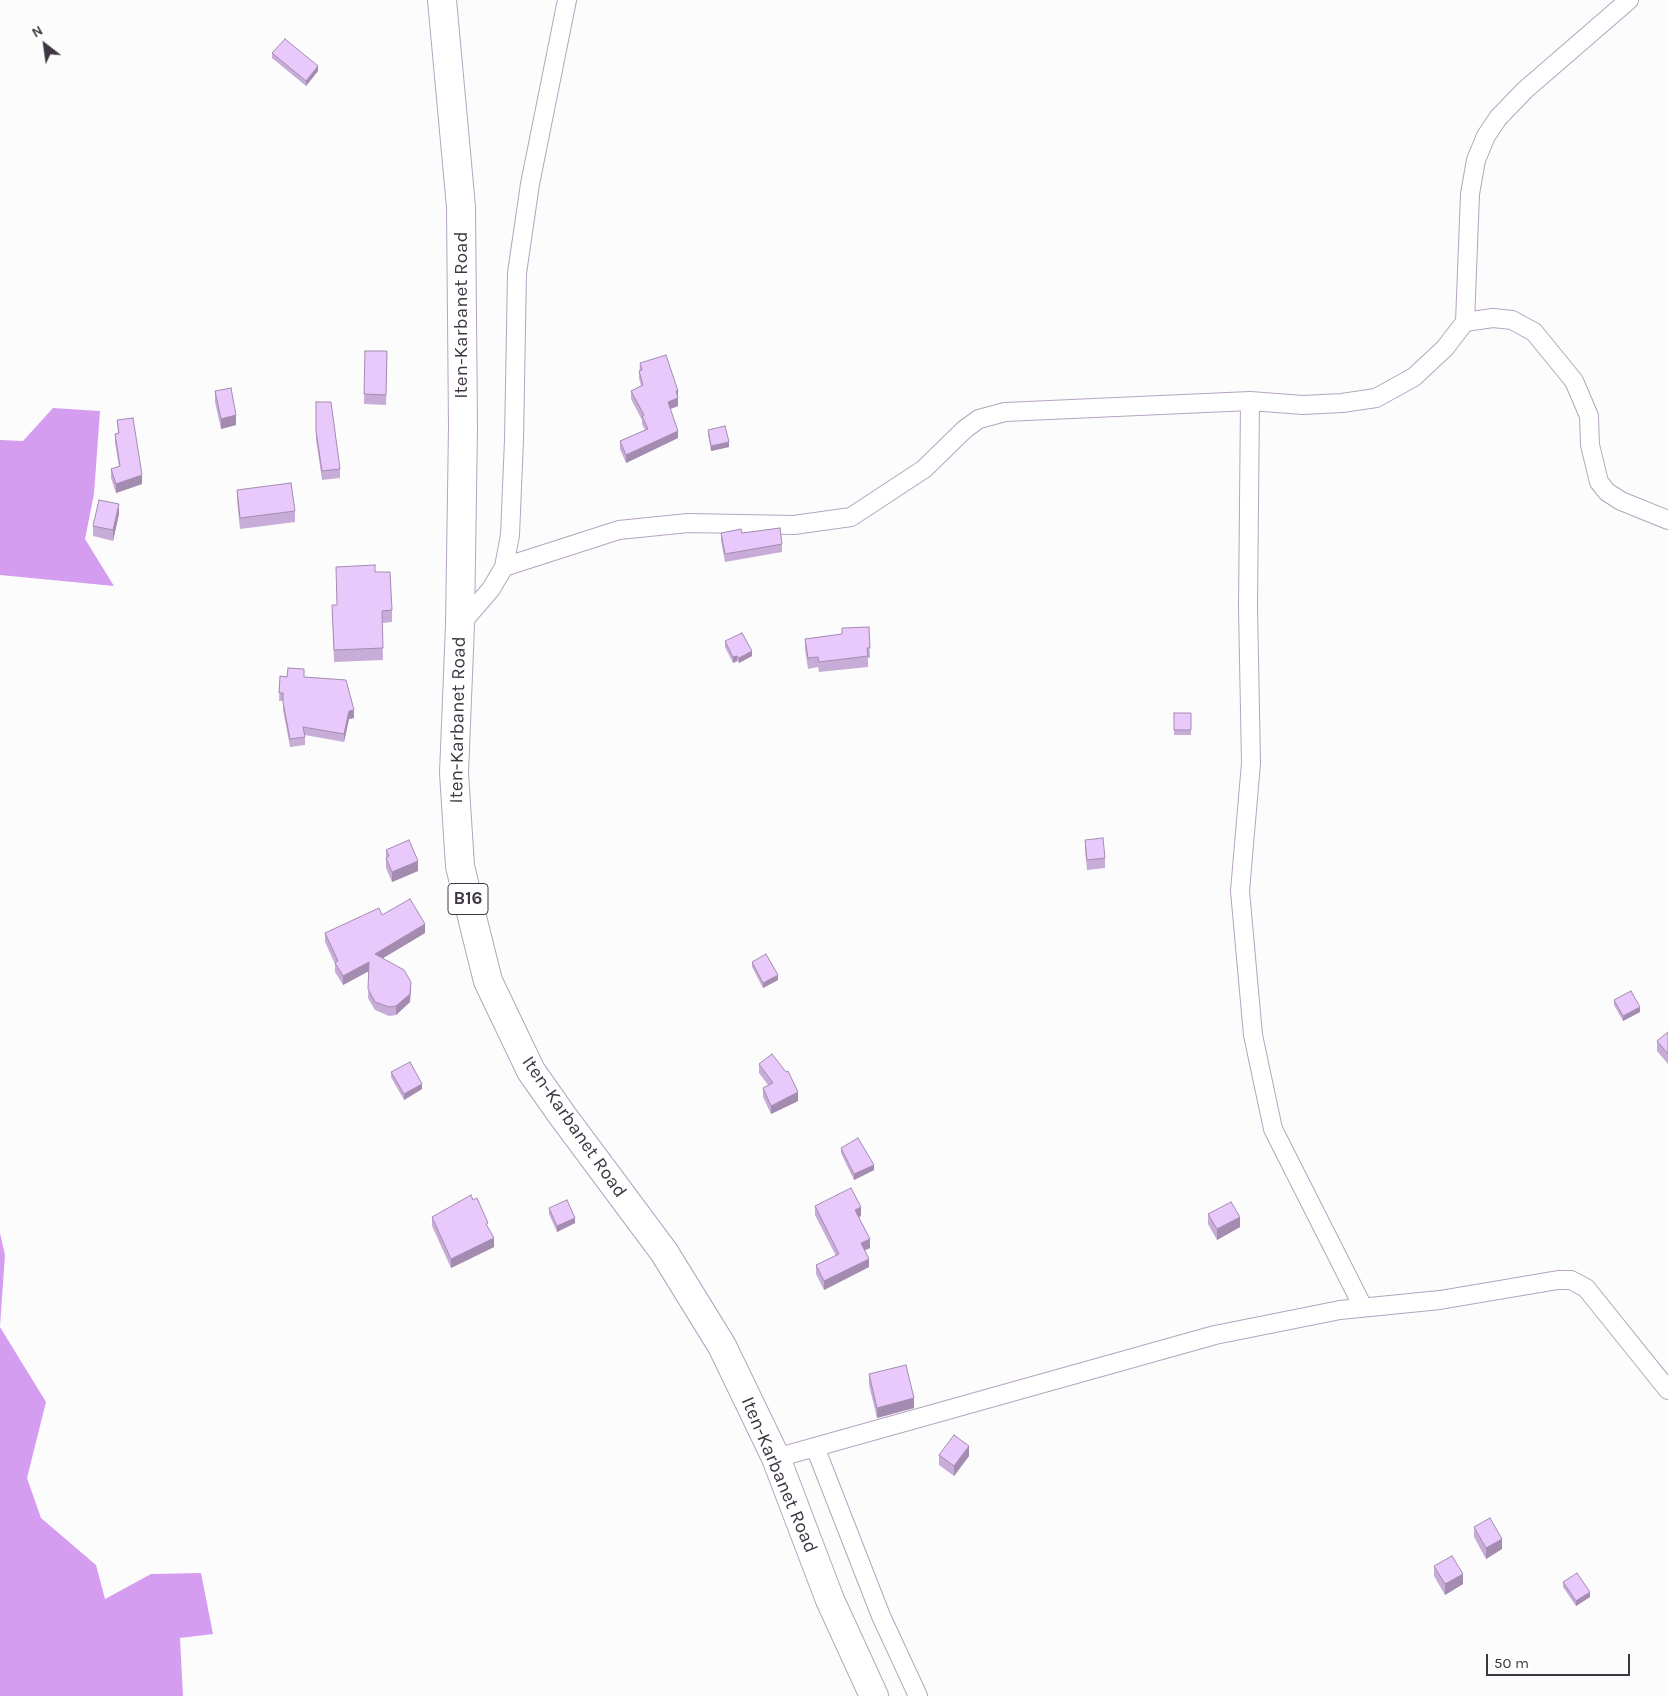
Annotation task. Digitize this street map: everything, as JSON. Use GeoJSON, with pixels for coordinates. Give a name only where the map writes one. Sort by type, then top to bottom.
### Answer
{"type":"FeatureCollection","features":[{"type":"Feature","properties":{"kind":"main road","name":"Iten-Karbanet Road"},"geometry":{"type":"LineString","coordinates":[[442,0],[461,207],[463,427],[460,624],[454,772],[459,856],[488,981],[532,1071],[562,1116],[664,1252],[722,1346],[776,1458],[830,1600],[874,1696]]}},
{"type":"Feature","properties":{"kind":"street"},"geometry":{"type":"LineString","coordinates":[[460,624],[491,589],[504,567],[510,535],[514,440],[516,273],[530,184],[567,0]]}},
{"type":"Feature","properties":{"kind":"street"},"geometry":{"type":"LineString","coordinates":[[504,567],[619,530],[688,523],[794,525],[851,517],[924,468],[965,429],[979,419],[1005,412],[1250,401],[1303,405],[1342,403],[1376,398],[1414,376],[1445,348],[1465,322],[1470,194],[1476,160],[1486,136],[1498,118],[1525,90],[1629,0]]}},
{"type":"Feature","properties":{"kind":"street"},"geometry":{"type":"LineString","coordinates":[[1465,322],[1493,318],[1512,320],[1534,332],[1574,381],[1589,416],[1590,445],[1599,482],[1607,492],[1620,501],[1668,520]]}},
{"type":"Feature","properties":{"kind":"street"},"geometry":{"type":"LineString","coordinates":[[1250,401],[1248,607],[1251,764],[1240,891],[1253,1035],[1273,1129],[1363,1307]]}},
{"type":"Feature","properties":{"kind":"street"},"geometry":{"type":"LineString","coordinates":[[776,1458],[1215,1335],[1340,1310],[1440,1300],[1558,1280],[1571,1280],[1586,1288],[1668,1390]]}},
{"type":"Feature","properties":{"kind":"street"},"geometry":{"type":"LineString","coordinates":[[815,1447],[881,1616],[918,1696]]}},
{"type":"Feature","properties":{"kind":"shaded area"},"geometry":{"type":"Polygon","coordinates":[[[53,408],[100,411],[94,494],[85,539],[114,586],[0,575],[0,440],[23,441],[53,408]]]}},
{"type":"Feature","properties":{"kind":"shaded area"},"geometry":{"type":"Polygon","coordinates":[[[0,1233],[5,1255],[0,1326],[0,1233]]]}},
{"type":"Feature","properties":{"kind":"shaded area"},"geometry":{"type":"Polygon","coordinates":[[[0,1327],[46,1402],[27,1478],[41,1518],[96,1565],[105,1599],[151,1574],[201,1573],[213,1634],[180,1638],[183,1696],[0,1696],[0,1327]]]}},
{"type":"Feature","properties":{"kind":"building"},"geometry":{"type":"Polygon","coordinates":[[[285,39],[318,66],[306,81],[272,53],[285,39]]]}},
{"type":"Feature","properties":{"kind":"building"},"geometry":{"type":"Polygon","coordinates":[[[365,351],[387,351],[386,395],[364,394],[365,351]]]}},
{"type":"Feature","properties":{"kind":"building"},"geometry":{"type":"Polygon","coordinates":[[[666,355],[678,391],[676,391],[678,398],[668,402],[678,431],[626,455],[620,441],[648,429],[642,416],[644,415],[631,391],[643,385],[639,371],[642,370],[640,363],[666,355]]]}},
{"type":"Feature","properties":{"kind":"building"},"geometry":{"type":"Polygon","coordinates":[[[231,388],[236,415],[221,419],[215,391],[231,388]]]}},
{"type":"Feature","properties":{"kind":"building"},"geometry":{"type":"Polygon","coordinates":[[[316,402],[331,402],[340,469],[322,471],[316,431],[316,402]]]}},
{"type":"Feature","properties":{"kind":"building"},"geometry":{"type":"Polygon","coordinates":[[[133,418],[142,475],[116,484],[111,469],[120,466],[115,434],[119,433],[117,420],[133,418]]]}},
{"type":"Feature","properties":{"kind":"building"},"geometry":{"type":"Polygon","coordinates":[[[725,426],[729,442],[711,446],[708,430],[725,426]]]}},
{"type":"Feature","properties":{"kind":"building"},"geometry":{"type":"Polygon","coordinates":[[[291,483],[295,511],[240,518],[237,490],[291,483]]]}},
{"type":"Feature","properties":{"kind":"building"},"geometry":{"type":"Polygon","coordinates":[[[99,500],[119,504],[113,530],[93,526],[99,500]]]}},
{"type":"Feature","properties":{"kind":"building"},"geometry":{"type":"Polygon","coordinates":[[[780,528],[782,544],[725,554],[721,533],[741,529],[742,533],[780,528]]]}},
{"type":"Feature","properties":{"kind":"building"},"geometry":{"type":"Polygon","coordinates":[[[375,565],[375,572],[390,572],[392,610],[382,611],[383,648],[334,650],[332,605],[337,605],[336,567],[375,565]]]}},
{"type":"Feature","properties":{"kind":"building"},"geometry":{"type":"Polygon","coordinates":[[[869,627],[870,648],[867,648],[868,656],[819,662],[818,657],[808,658],[805,639],[842,634],[842,628],[869,627]]]}},
{"type":"Feature","properties":{"kind":"building"},"geometry":{"type":"Polygon","coordinates":[[[742,633],[752,651],[739,658],[737,656],[733,657],[725,641],[742,633]]]}},
{"type":"Feature","properties":{"kind":"building"},"geometry":{"type":"Polygon","coordinates":[[[288,668],[304,669],[304,677],[346,680],[354,710],[349,711],[344,734],[303,727],[305,737],[290,739],[283,693],[279,693],[280,676],[287,677],[288,668]]]}},
{"type":"Feature","properties":{"kind":"building"},"geometry":{"type":"Polygon","coordinates":[[[1174,713],[1191,713],[1191,730],[1174,730],[1174,713]]]}},
{"type":"Feature","properties":{"kind":"building"},"geometry":{"type":"Polygon","coordinates":[[[1103,838],[1105,858],[1087,860],[1085,840],[1103,838]]]}},
{"type":"Feature","properties":{"kind":"building"},"geometry":{"type":"Polygon","coordinates":[[[409,840],[418,861],[392,872],[386,858],[389,856],[386,850],[409,840]]]}},
{"type":"Feature","properties":{"kind":"building"},"geometry":{"type":"Polygon","coordinates":[[[410,899],[425,924],[375,954],[404,970],[411,982],[410,994],[396,1006],[389,1007],[375,1002],[368,989],[369,962],[343,976],[335,963],[338,961],[325,933],[379,908],[382,915],[410,899]]]}},
{"type":"Feature","properties":{"kind":"building"},"geometry":{"type":"Polygon","coordinates":[[[766,954],[778,975],[763,983],[752,962],[766,954]]]}},
{"type":"Feature","properties":{"kind":"building"},"geometry":{"type":"Polygon","coordinates":[[[1631,991],[1640,1007],[1623,1016],[1614,1000],[1631,991]]]}},
{"type":"Feature","properties":{"kind":"building"},"geometry":{"type":"Polygon","coordinates":[[[1668,1032],[1668,1054],[1657,1041],[1668,1032]]]}},
{"type":"Feature","properties":{"kind":"building"},"geometry":{"type":"Polygon","coordinates":[[[772,1054],[786,1072],[788,1071],[798,1092],[771,1106],[763,1088],[773,1083],[759,1064],[772,1054]]]}},
{"type":"Feature","properties":{"kind":"building"},"geometry":{"type":"Polygon","coordinates":[[[410,1062],[422,1084],[404,1094],[391,1072],[410,1062]]]}},
{"type":"Feature","properties":{"kind":"building"},"geometry":{"type":"Polygon","coordinates":[[[858,1138],[874,1165],[854,1174],[841,1148],[858,1138]]]}},
{"type":"Feature","properties":{"kind":"building"},"geometry":{"type":"Polygon","coordinates":[[[851,1188],[861,1207],[855,1210],[870,1239],[861,1243],[869,1259],[824,1281],[816,1265],[839,1254],[815,1206],[851,1188]]]}},
{"type":"Feature","properties":{"kind":"building"},"geometry":{"type":"Polygon","coordinates":[[[471,1195],[473,1200],[477,1198],[488,1223],[486,1224],[494,1238],[451,1259],[432,1217],[471,1195]]]}},
{"type":"Feature","properties":{"kind":"building"},"geometry":{"type":"Polygon","coordinates":[[[567,1200],[575,1218],[557,1226],[549,1208],[567,1200]]]}},
{"type":"Feature","properties":{"kind":"building"},"geometry":{"type":"Polygon","coordinates":[[[1231,1202],[1240,1217],[1217,1229],[1208,1214],[1231,1202]]]}},
{"type":"Feature","properties":{"kind":"building"},"geometry":{"type":"Polygon","coordinates":[[[906,1365],[914,1398],[877,1408],[869,1374],[906,1365]]]}},
{"type":"Feature","properties":{"kind":"building"},"geometry":{"type":"Polygon","coordinates":[[[954,1435],[969,1446],[954,1466],[939,1455],[954,1435]]]}},
{"type":"Feature","properties":{"kind":"building"},"geometry":{"type":"Polygon","coordinates":[[[1490,1518],[1502,1539],[1486,1548],[1474,1527],[1490,1518]]]}},
{"type":"Feature","properties":{"kind":"building"},"geometry":{"type":"Polygon","coordinates":[[[1452,1556],[1463,1574],[1445,1584],[1434,1566],[1452,1556]]]}},
{"type":"Feature","properties":{"kind":"building"},"geometry":{"type":"Polygon","coordinates":[[[1577,1573],[1590,1592],[1576,1601],[1563,1582],[1577,1573]]]}}]}
